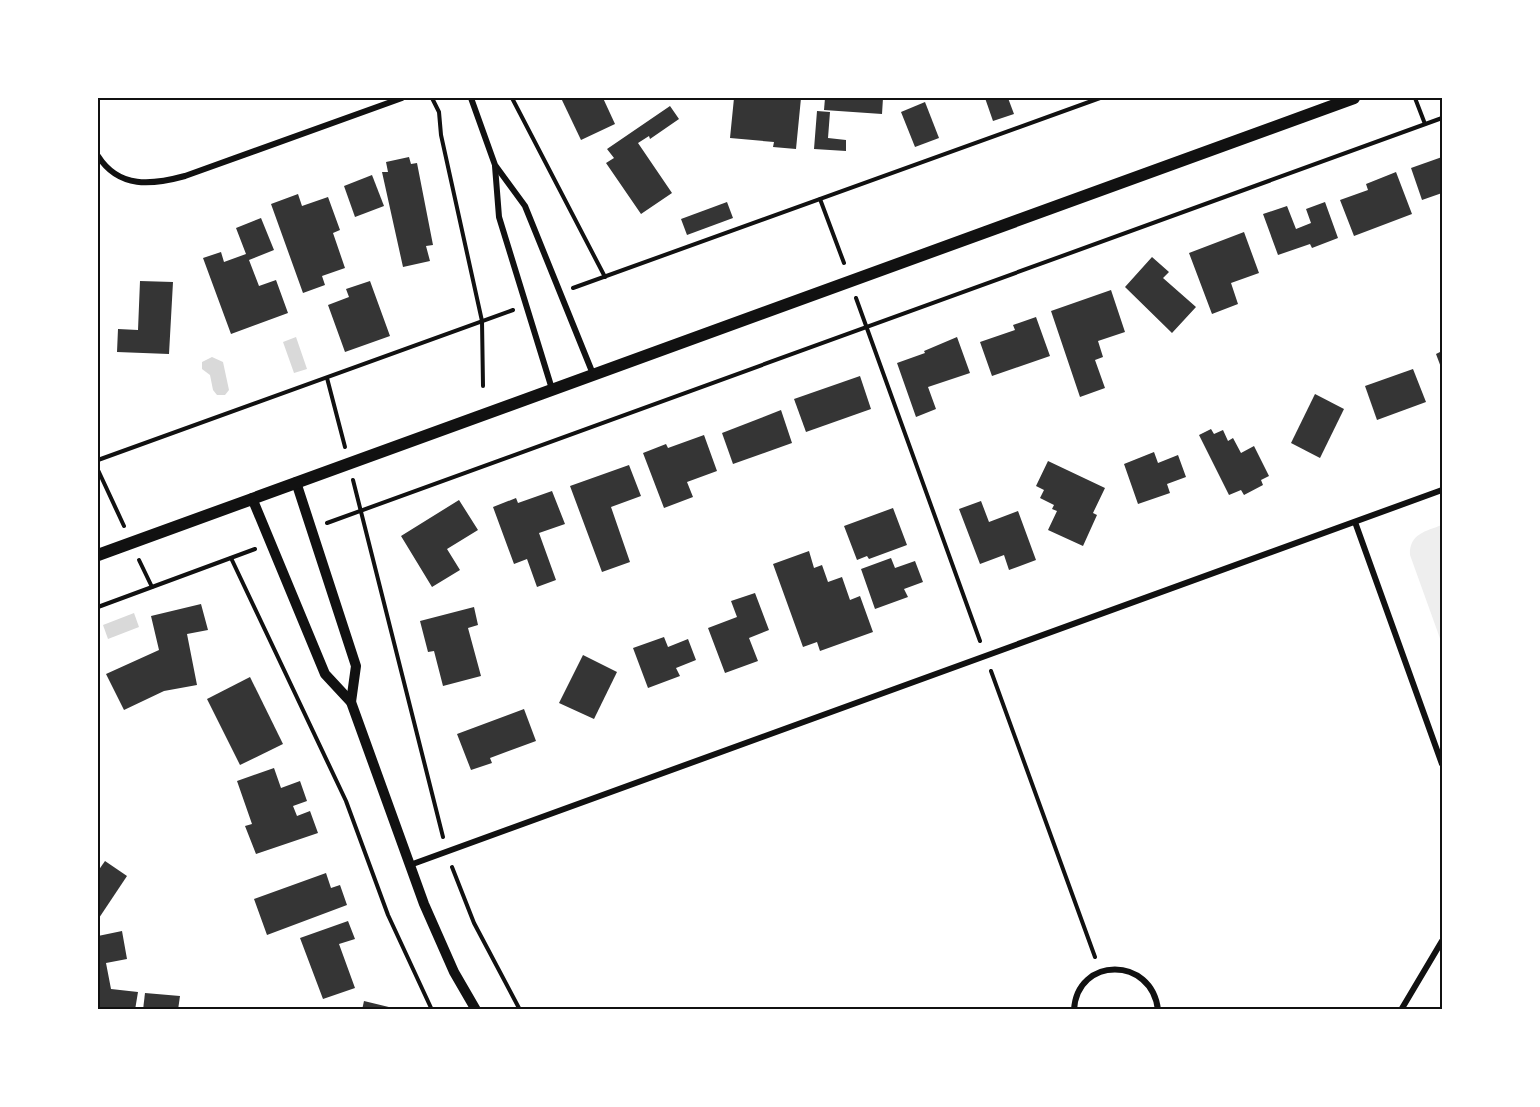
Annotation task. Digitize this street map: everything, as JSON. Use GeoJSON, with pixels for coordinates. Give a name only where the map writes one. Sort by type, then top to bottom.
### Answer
{"type":"FeatureCollection","features":[{"type":"Feature","properties":{"kind":"main road"},"geometry":{"type":"LineString","coordinates":[[98,555],[1354,98]]}},
{"type":"Feature","properties":{"kind":"street"},"geometry":{"type":"LineString","coordinates":[[98,156],[125,180],[155,184],[402,98]]}},
{"type":"Feature","properties":{"kind":"street"},"geometry":{"type":"LineString","coordinates":[[471,98],[495,165],[498,217],[552,389]]}},
{"type":"Feature","properties":{"kind":"street"},"geometry":{"type":"LineString","coordinates":[[495,165],[525,206],[593,374]]}},
{"type":"Feature","properties":{"kind":"street"},"geometry":{"type":"LineString","coordinates":[[296,482],[356,666],[351,702]]}},
{"type":"Feature","properties":{"kind":"street"},"geometry":{"type":"LineString","coordinates":[[410,865],[1443,490]]}},
{"type":"Feature","properties":{"kind":"street"},"geometry":{"type":"LineString","coordinates":[[252,498],[325,674],[351,702],[410,865],[454,972],[476,1010]]}},
{"type":"Feature","properties":{"kind":"street"},"geometry":{"type":"LineString","coordinates":[[1355,522],[1443,764]]}},
{"type":"Feature","properties":{"kind":"street"},"geometry":{"type":"LineString","coordinates":[[1401,1010],[1443,941]]}},
{"type":"Feature","properties":{"kind":"street"},"geometry":{"type":"LineString","coordinates":[[1074,1010],[1083,985],[1100,972],[1120,969],[1139,976],[1153,991],[1158,1010]]}},
{"type":"Feature","properties":{"kind":"path"},"geometry":{"type":"LineString","coordinates":[[432,98],[439,112],[441,135],[482,321],[483,386]]}},
{"type":"Feature","properties":{"kind":"path"},"geometry":{"type":"LineString","coordinates":[[512,98],[605,277]]}},
{"type":"Feature","properties":{"kind":"path"},"geometry":{"type":"LineString","coordinates":[[560,293],[1100,98]]}},
{"type":"Feature","properties":{"kind":"path"},"geometry":{"type":"LineString","coordinates":[[1415,98],[1425,124]]}},
{"type":"Feature","properties":{"kind":"path"},"geometry":{"type":"LineString","coordinates":[[311,529],[1443,118]]}},
{"type":"Feature","properties":{"kind":"path"},"geometry":{"type":"LineString","coordinates":[[98,460],[526,305]]}},
{"type":"Feature","properties":{"kind":"path"},"geometry":{"type":"LineString","coordinates":[[867,327],[1100,972]]}},
{"type":"Feature","properties":{"kind":"path"},"geometry":{"type":"LineString","coordinates":[[361,511],[447,852],[474,923],[520,1010]]}},
{"type":"Feature","properties":{"kind":"path"},"geometry":{"type":"LineString","coordinates":[[98,607],[271,544]]}},
{"type":"Feature","properties":{"kind":"path"},"geometry":{"type":"LineString","coordinates":[[231,558],[346,801],[388,915],[432,1010]]}},
{"type":"Feature","properties":{"kind":"shaded area"},"geometry":{"type":"Polygon","coordinates":[[[296,337],[307,369],[294,373],[283,342],[296,337]]]}},
{"type":"Feature","properties":{"kind":"shaded area"},"geometry":{"type":"Polygon","coordinates":[[[212,357],[223,362],[229,390],[225,395],[217,395],[213,390],[210,375],[202,369],[202,362],[212,357]]]}},
{"type":"Feature","properties":{"kind":"shaded area"},"geometry":{"type":"Polygon","coordinates":[[[1442,525],[1442,644],[1410,555],[1410,548],[1412,542],[1420,534],[1442,525]]]}},
{"type":"Feature","properties":{"kind":"shaded area"},"geometry":{"type":"Polygon","coordinates":[[[134,613],[139,627],[108,639],[103,625],[134,613]]]}},
{"type":"Feature","properties":{"kind":"building"},"geometry":{"type":"Polygon","coordinates":[[[561,98],[603,98],[615,124],[581,140],[561,98]]]}},
{"type":"Feature","properties":{"kind":"building"},"geometry":{"type":"Polygon","coordinates":[[[734,98],[801,98],[796,149],[773,147],[774,142],[730,138],[734,98]]]}},
{"type":"Feature","properties":{"kind":"building"},"geometry":{"type":"Polygon","coordinates":[[[825,98],[883,98],[882,114],[824,110],[825,98]]]}},
{"type":"Feature","properties":{"kind":"building"},"geometry":{"type":"Polygon","coordinates":[[[985,98],[1008,98],[1014,114],[993,121],[985,98]]]}},
{"type":"Feature","properties":{"kind":"building"},"geometry":{"type":"Polygon","coordinates":[[[925,102],[939,138],[915,147],[901,112],[925,102]]]}},
{"type":"Feature","properties":{"kind":"building"},"geometry":{"type":"Polygon","coordinates":[[[670,106],[679,119],[650,139],[649,136],[638,143],[672,193],[641,214],[606,163],[614,158],[607,149],[670,106]]]}},
{"type":"Feature","properties":{"kind":"building"},"geometry":{"type":"Polygon","coordinates":[[[817,111],[830,112],[828,138],[846,140],[846,151],[814,149],[817,111]]]}},
{"type":"Feature","properties":{"kind":"building"},"geometry":{"type":"Polygon","coordinates":[[[409,157],[411,164],[417,163],[433,245],[426,246],[430,261],[403,267],[382,172],[388,172],[386,162],[409,157]]]}},
{"type":"Feature","properties":{"kind":"building"},"geometry":{"type":"Polygon","coordinates":[[[1442,157],[1442,193],[1422,200],[1411,168],[1442,157]]]}},
{"type":"Feature","properties":{"kind":"building"},"geometry":{"type":"Polygon","coordinates":[[[1396,172],[1412,214],[1354,236],[1340,200],[1368,190],[1366,184],[1396,172]]]}},
{"type":"Feature","properties":{"kind":"building"},"geometry":{"type":"Polygon","coordinates":[[[372,175],[384,206],[355,217],[344,186],[372,175]]]}},
{"type":"Feature","properties":{"kind":"building"},"geometry":{"type":"Polygon","coordinates":[[[298,194],[302,206],[328,197],[340,230],[333,233],[345,268],[322,276],[325,285],[303,293],[271,204],[298,194]]]}},
{"type":"Feature","properties":{"kind":"building"},"geometry":{"type":"Polygon","coordinates":[[[727,202],[733,218],[687,235],[681,219],[727,202]]]}},
{"type":"Feature","properties":{"kind":"building"},"geometry":{"type":"Polygon","coordinates":[[[1325,202],[1338,238],[1312,248],[1310,244],[1278,255],[1263,214],[1287,206],[1296,229],[1311,223],[1306,209],[1325,202]]]}},
{"type":"Feature","properties":{"kind":"building"},"geometry":{"type":"Polygon","coordinates":[[[261,218],[274,250],[249,260],[259,286],[276,280],[288,313],[231,334],[203,258],[221,252],[224,262],[246,254],[236,228],[261,218]]]}},
{"type":"Feature","properties":{"kind":"building"},"geometry":{"type":"Polygon","coordinates":[[[1244,232],[1259,273],[1231,283],[1238,304],[1212,314],[1189,253],[1244,232]]]}},
{"type":"Feature","properties":{"kind":"building"},"geometry":{"type":"Polygon","coordinates":[[[1152,257],[1169,272],[1163,278],[1196,307],[1172,333],[1125,287],[1152,257]]]}},
{"type":"Feature","properties":{"kind":"building"},"geometry":{"type":"Polygon","coordinates":[[[140,281],[173,282],[169,354],[117,352],[118,329],[138,330],[140,281]]]}},
{"type":"Feature","properties":{"kind":"building"},"geometry":{"type":"Polygon","coordinates":[[[370,281],[390,336],[345,352],[328,305],[349,297],[346,289],[370,281]]]}},
{"type":"Feature","properties":{"kind":"building"},"geometry":{"type":"Polygon","coordinates":[[[1111,290],[1125,332],[1098,341],[1103,357],[1095,360],[1105,388],[1080,397],[1051,311],[1111,290]]]}},
{"type":"Feature","properties":{"kind":"building"},"geometry":{"type":"Polygon","coordinates":[[[1036,317],[1050,356],[992,376],[980,342],[1015,330],[1013,325],[1036,317]]]}},
{"type":"Feature","properties":{"kind":"building"},"geometry":{"type":"Polygon","coordinates":[[[957,337],[970,373],[928,387],[936,409],[916,417],[897,363],[925,353],[924,351],[957,337]]]}},
{"type":"Feature","properties":{"kind":"building"},"geometry":{"type":"Polygon","coordinates":[[[1442,351],[1442,370],[1436,354],[1442,351]]]}},
{"type":"Feature","properties":{"kind":"building"},"geometry":{"type":"Polygon","coordinates":[[[1413,369],[1426,402],[1377,420],[1365,386],[1413,369]]]}},
{"type":"Feature","properties":{"kind":"building"},"geometry":{"type":"Polygon","coordinates":[[[860,376],[871,409],[806,432],[794,399],[860,376]]]}},
{"type":"Feature","properties":{"kind":"building"},"geometry":{"type":"Polygon","coordinates":[[[1315,394],[1344,409],[1320,458],[1291,443],[1315,394]]]}},
{"type":"Feature","properties":{"kind":"building"},"geometry":{"type":"Polygon","coordinates":[[[781,410],[792,443],[733,464],[722,433],[781,410]]]}},
{"type":"Feature","properties":{"kind":"building"},"geometry":{"type":"Polygon","coordinates":[[[1211,429],[1214,434],[1223,430],[1228,441],[1233,438],[1241,453],[1254,446],[1269,476],[1261,480],[1263,485],[1244,495],[1241,490],[1229,495],[1199,435],[1211,429]]]}},
{"type":"Feature","properties":{"kind":"building"},"geometry":{"type":"Polygon","coordinates":[[[704,435],[717,471],[687,482],[693,497],[664,508],[643,453],[666,444],[668,448],[704,435]]]}},
{"type":"Feature","properties":{"kind":"building"},"geometry":{"type":"Polygon","coordinates":[[[1154,452],[1158,463],[1178,455],[1186,477],[1167,484],[1170,493],[1138,504],[1124,464],[1154,452]]]}},
{"type":"Feature","properties":{"kind":"building"},"geometry":{"type":"Polygon","coordinates":[[[1048,461],[1105,488],[1093,513],[1097,515],[1083,546],[1048,530],[1057,511],[1052,509],[1054,505],[1040,498],[1044,490],[1036,486],[1048,461]]]}},
{"type":"Feature","properties":{"kind":"building"},"geometry":{"type":"Polygon","coordinates":[[[629,465],[641,496],[611,507],[630,562],[602,572],[570,486],[629,465]]]}},
{"type":"Feature","properties":{"kind":"building"},"geometry":{"type":"Polygon","coordinates":[[[552,491],[565,524],[539,533],[556,580],[537,587],[527,559],[514,564],[493,507],[516,498],[518,503],[552,491]]]}},
{"type":"Feature","properties":{"kind":"building"},"geometry":{"type":"Polygon","coordinates":[[[459,500],[478,530],[447,549],[460,570],[432,587],[401,536],[459,500]]]}},
{"type":"Feature","properties":{"kind":"building"},"geometry":{"type":"Polygon","coordinates":[[[981,501],[989,522],[1018,511],[1036,560],[1009,570],[1004,555],[980,564],[959,509],[981,501]]]}},
{"type":"Feature","properties":{"kind":"building"},"geometry":{"type":"Polygon","coordinates":[[[893,508],[907,545],[869,559],[867,556],[857,560],[844,526],[893,508]]]}},
{"type":"Feature","properties":{"kind":"building"},"geometry":{"type":"Polygon","coordinates":[[[809,551],[814,568],[822,565],[828,582],[842,577],[850,600],[860,596],[873,632],[820,651],[817,642],[803,647],[773,564],[809,551]]]}},
{"type":"Feature","properties":{"kind":"building"},"geometry":{"type":"Polygon","coordinates":[[[891,558],[895,568],[915,561],[923,582],[904,589],[908,597],[875,609],[861,569],[891,558]]]}},
{"type":"Feature","properties":{"kind":"building"},"geometry":{"type":"Polygon","coordinates":[[[755,593],[769,630],[749,638],[758,661],[725,673],[708,628],[737,617],[731,601],[755,593]]]}},
{"type":"Feature","properties":{"kind":"building"},"geometry":{"type":"Polygon","coordinates":[[[201,604],[208,630],[187,634],[197,685],[164,691],[124,710],[106,674],[159,650],[151,616],[201,604]]]}},
{"type":"Feature","properties":{"kind":"building"},"geometry":{"type":"Polygon","coordinates":[[[474,607],[478,625],[468,628],[481,676],[443,686],[434,651],[428,652],[420,621],[474,607]]]}},
{"type":"Feature","properties":{"kind":"building"},"geometry":{"type":"Polygon","coordinates":[[[664,637],[668,647],[688,639],[696,660],[676,668],[680,676],[648,688],[633,648],[664,637]]]}},
{"type":"Feature","properties":{"kind":"building"},"geometry":{"type":"Polygon","coordinates":[[[583,655],[617,672],[594,719],[559,703],[583,655]]]}},
{"type":"Feature","properties":{"kind":"building"},"geometry":{"type":"Polygon","coordinates":[[[250,677],[283,744],[240,765],[207,699],[250,677]]]}},
{"type":"Feature","properties":{"kind":"building"},"geometry":{"type":"Polygon","coordinates":[[[524,709],[536,741],[490,758],[492,763],[471,770],[457,734],[524,709]]]}},
{"type":"Feature","properties":{"kind":"building"},"geometry":{"type":"Polygon","coordinates":[[[274,768],[281,788],[300,781],[307,801],[293,806],[297,816],[310,811],[318,833],[256,854],[245,826],[252,824],[237,781],[274,768]]]}},
{"type":"Feature","properties":{"kind":"building"},"geometry":{"type":"Polygon","coordinates":[[[105,861],[127,876],[99,918],[98,871],[105,861]]]}},
{"type":"Feature","properties":{"kind":"building"},"geometry":{"type":"Polygon","coordinates":[[[326,873],[331,888],[340,885],[347,905],[267,935],[254,899],[326,873]]]}},
{"type":"Feature","properties":{"kind":"building"},"geometry":{"type":"Polygon","coordinates":[[[348,921],[355,939],[339,944],[355,988],[323,999],[300,938],[348,921]]]}},
{"type":"Feature","properties":{"kind":"building"},"geometry":{"type":"Polygon","coordinates":[[[122,931],[127,959],[106,963],[111,989],[138,992],[135,1010],[98,1010],[98,936],[122,931]]]}},
{"type":"Feature","properties":{"kind":"building"},"geometry":{"type":"Polygon","coordinates":[[[145,993],[180,996],[178,1010],[143,1010],[145,993]]]}},
{"type":"Feature","properties":{"kind":"building"},"geometry":{"type":"Polygon","coordinates":[[[364,1001],[397,1009],[397,1010],[362,1010],[364,1001]]]}}]}
